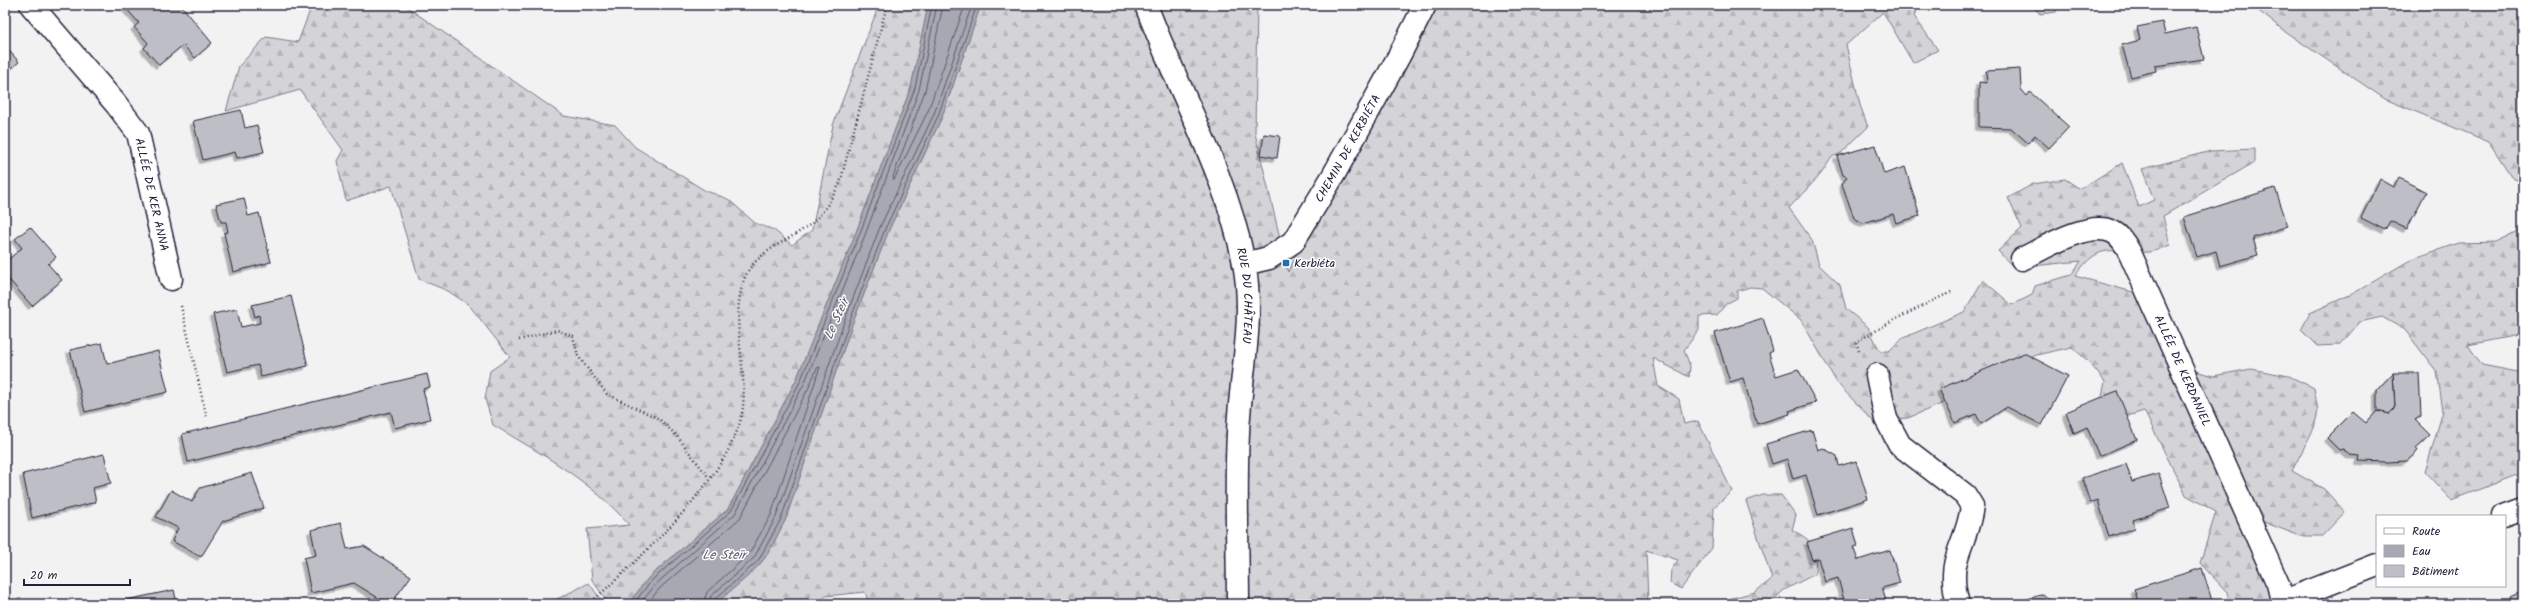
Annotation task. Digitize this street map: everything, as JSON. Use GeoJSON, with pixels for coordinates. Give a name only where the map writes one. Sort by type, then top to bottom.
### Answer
{"type":"FeatureCollection","features":[{"type":"Feature","properties":{"kind":"street","name":"ALLÉE DE KER ANNA"},"geometry":{"type":"LineString","coordinates":[[31,5],[116,104],[138,133],[171,279]]}},
{"type":"Feature","properties":{"kind":"street","name":"RUE DU CHÂTEAU"},"geometry":{"type":"LineString","coordinates":[[1146,5],[1158,39],[1197,122],[1227,202],[1244,264],[1249,308],[1238,433],[1238,604]]}},
{"type":"Feature","properties":{"kind":"street","name":"CHEMIN DE KERBIÉTA"},"geometry":{"type":"LineString","coordinates":[[1244,264],[1269,258],[1293,242],[1337,169],[1400,56],[1425,5]]}},
{"type":"Feature","properties":{"kind":"street","name":"ALLÉE DE KERDANIEL"},"geometry":{"type":"LineString","coordinates":[[2022,259],[2067,238],[2094,229],[2112,232],[2120,238],[2128,249],[2214,439],[2276,579],[2283,603]]}},
{"type":"Feature","properties":{"kind":"street"},"geometry":{"type":"LineString","coordinates":[[1877,375],[1886,419],[1900,445],[1965,495],[1972,506],[1953,567],[1954,585],[1958,604]]}},
{"type":"Feature","properties":{"kind":"street"},"geometry":{"type":"LineString","coordinates":[[2506,515],[2523,509]]}},
{"type":"Feature","properties":{"kind":"street"},"geometry":{"type":"LineString","coordinates":[[2283,603],[2376,565]]}},
{"type":"Feature","properties":{"kind":"path"},"geometry":{"type":"LineString","coordinates":[[589,604],[686,509],[733,443],[740,425],[743,405],[739,307],[746,276],[752,265],[773,248],[812,223],[825,209],[840,183],[887,5]]}},
{"type":"Feature","properties":{"kind":"path"},"geometry":{"type":"LineString","coordinates":[[171,279],[183,311],[207,419]]}},
{"type":"Feature","properties":{"kind":"path"},"geometry":{"type":"LineString","coordinates":[[1856,342],[1898,318],[1953,291]]}},
{"type":"Feature","properties":{"kind":"path"},"geometry":{"type":"LineString","coordinates":[[519,340],[557,330],[573,336],[578,356],[607,394],[660,419],[676,435],[709,478]]}},
{"type":"Feature","properties":{"kind":"green space"},"geometry":{"type":"Polygon","coordinates":[[[312,5],[404,5],[564,116],[615,125],[635,147],[704,190],[728,199],[755,223],[774,230],[792,245],[812,230],[833,125],[879,5],[1257,5],[1255,133],[1288,272],[1413,5],[1919,5],[1914,16],[1938,50],[1913,63],[1883,12],[1846,45],[1860,105],[1868,127],[1841,153],[1832,157],[1821,174],[1789,208],[1812,240],[1819,265],[1840,285],[1846,309],[1868,327],[1880,351],[1889,351],[1903,338],[1964,312],[1983,280],[2012,305],[2032,295],[2035,286],[2071,275],[2081,261],[2014,268],[1998,251],[2022,228],[2008,198],[2033,184],[2065,179],[2080,189],[2122,163],[2139,207],[2154,200],[2142,169],[2211,151],[2255,149],[2255,162],[2163,216],[2170,245],[2149,252],[2101,252],[2084,264],[2075,276],[2144,295],[2178,366],[2213,376],[2251,369],[2289,376],[2314,388],[2318,411],[2314,428],[2292,471],[2324,489],[2345,512],[2322,536],[2300,536],[2248,516],[2287,604],[2230,604],[2227,592],[2200,563],[2216,512],[2186,495],[2144,411],[2108,422],[2099,409],[2105,382],[2088,361],[2072,347],[2009,361],[1961,396],[1908,418],[1873,421],[1837,383],[1801,320],[1762,288],[1750,287],[1737,291],[1737,298],[1726,304],[1717,315],[1699,316],[1699,330],[1684,350],[1690,366],[1689,377],[1653,358],[1658,386],[1679,399],[1684,424],[1698,421],[1732,491],[1714,507],[1712,548],[1681,589],[1670,583],[1671,570],[1678,560],[1646,550],[1648,601],[1717,602],[1755,592],[1772,579],[1746,501],[1763,495],[1781,495],[1796,515],[1792,530],[1806,538],[1813,547],[1816,558],[1815,574],[1784,590],[1769,604],[869,604],[865,592],[826,596],[817,604],[609,604],[592,580],[587,529],[629,525],[599,495],[583,482],[565,469],[493,425],[485,399],[490,371],[510,357],[469,305],[448,291],[419,279],[391,186],[346,201],[337,161],[343,150],[300,90],[226,111],[239,66],[266,37],[298,42],[312,5]]]}},
{"type":"Feature","properties":{"kind":"green space"},"geometry":{"type":"Polygon","coordinates":[[[2031,5],[2059,5],[2056,12],[2040,14],[2031,5]]]}},
{"type":"Feature","properties":{"kind":"green space"},"geometry":{"type":"Polygon","coordinates":[[[2251,5],[2523,5],[2523,182],[2513,179],[2489,142],[2385,99],[2287,33],[2251,5]]]}},
{"type":"Feature","properties":{"kind":"green space"},"geometry":{"type":"Polygon","coordinates":[[[2523,229],[2523,334],[2468,345],[2482,365],[2523,373],[2523,473],[2451,500],[2425,472],[2443,411],[2437,372],[2405,330],[2382,317],[2360,322],[2340,345],[2317,346],[2301,330],[2310,313],[2354,293],[2412,259],[2458,243],[2496,242],[2523,229]]]}},
{"type":"Feature","properties":{"kind":"green space"},"geometry":{"type":"Polygon","coordinates":[[[589,583],[604,604],[547,604],[589,583]]]}},
{"type":"Feature","properties":{"kind":"water","name":"Le Steïr"},"geometry":{"type":"Polygon","coordinates":[[[928,5],[981,5],[942,117],[889,230],[852,325],[785,521],[771,549],[750,575],[716,604],[628,604],[649,577],[728,509],[796,380],[856,232],[911,87],[928,5]]]}},
{"type":"Feature","properties":{"kind":"building"},"geometry":{"type":"Polygon","coordinates":[[[128,5],[181,5],[212,43],[195,58],[183,45],[159,65],[144,48],[148,43],[134,27],[139,23],[125,7],[128,5]]]}},
{"type":"Feature","properties":{"kind":"building"},"geometry":{"type":"Polygon","coordinates":[[[2162,22],[2165,34],[2196,27],[2204,59],[2155,66],[2156,71],[2131,77],[2122,45],[2140,40],[2137,27],[2162,22]]]}},
{"type":"Feature","properties":{"kind":"building"},"geometry":{"type":"Polygon","coordinates":[[[5,46],[19,62],[5,74],[5,46]]]}},
{"type":"Feature","properties":{"kind":"building"},"geometry":{"type":"Polygon","coordinates":[[[2020,69],[2021,89],[2027,96],[2030,92],[2069,127],[2049,148],[2035,135],[2028,143],[2011,128],[1979,127],[1979,82],[1987,83],[1986,71],[2020,69]]]}},
{"type":"Feature","properties":{"kind":"building"},"geometry":{"type":"Polygon","coordinates":[[[241,110],[245,128],[257,125],[264,152],[237,158],[235,152],[203,160],[193,121],[241,110]]]}},
{"type":"Feature","properties":{"kind":"building"},"geometry":{"type":"Polygon","coordinates":[[[1264,134],[1280,136],[1277,158],[1261,155],[1264,134]]]}},
{"type":"Feature","properties":{"kind":"building"},"geometry":{"type":"Polygon","coordinates":[[[1875,145],[1884,174],[1905,167],[1920,216],[1896,223],[1893,214],[1863,223],[1854,218],[1842,184],[1847,177],[1843,175],[1837,156],[1875,145]]]}},
{"type":"Feature","properties":{"kind":"building"},"geometry":{"type":"Polygon","coordinates":[[[2399,178],[2426,192],[2407,229],[2390,221],[2385,230],[2361,218],[2380,179],[2394,187],[2399,178]]]}},
{"type":"Feature","properties":{"kind":"building"},"geometry":{"type":"Polygon","coordinates":[[[2275,188],[2288,226],[2253,238],[2258,255],[2220,266],[2216,251],[2197,257],[2184,217],[2275,188]]]}},
{"type":"Feature","properties":{"kind":"building"},"geometry":{"type":"Polygon","coordinates":[[[244,198],[248,216],[259,213],[271,262],[233,272],[224,233],[228,232],[226,222],[221,222],[216,204],[244,198]]]}},
{"type":"Feature","properties":{"kind":"building"},"geometry":{"type":"Polygon","coordinates":[[[30,227],[56,257],[48,264],[62,280],[32,306],[5,275],[5,262],[22,248],[15,239],[30,227]]]}},
{"type":"Feature","properties":{"kind":"building"},"geometry":{"type":"Polygon","coordinates":[[[291,296],[308,366],[261,377],[258,365],[227,372],[213,314],[237,309],[241,327],[260,323],[259,315],[255,317],[252,305],[291,296]]]}},
{"type":"Feature","properties":{"kind":"building"},"geometry":{"type":"Polygon","coordinates":[[[1763,318],[1773,351],[1769,353],[1776,376],[1798,369],[1816,402],[1789,411],[1790,414],[1757,424],[1743,378],[1730,382],[1715,333],[1763,318]]]}},
{"type":"Feature","properties":{"kind":"building"},"geometry":{"type":"Polygon","coordinates":[[[102,343],[107,364],[158,351],[168,392],[85,412],[70,350],[102,343]]]}},
{"type":"Feature","properties":{"kind":"building"},"geometry":{"type":"Polygon","coordinates":[[[2024,353],[2068,376],[2042,425],[2007,407],[1981,424],[1976,414],[1955,423],[1939,389],[2024,353]]]}},
{"type":"Feature","properties":{"kind":"building"},"geometry":{"type":"Polygon","coordinates":[[[2393,373],[2419,373],[2421,416],[2415,420],[2430,435],[2416,448],[2418,451],[2407,461],[2359,461],[2360,456],[2349,455],[2343,449],[2339,450],[2327,438],[2353,412],[2366,423],[2377,411],[2389,414],[2395,408],[2393,373]]]}},
{"type":"Feature","properties":{"kind":"building"},"geometry":{"type":"Polygon","coordinates":[[[2393,373],[2395,408],[2389,414],[2377,411],[2377,390],[2393,373]]]}},
{"type":"Feature","properties":{"kind":"building"},"geometry":{"type":"Polygon","coordinates":[[[427,374],[430,387],[423,389],[430,419],[395,428],[391,412],[188,462],[182,434],[427,374]]]}},
{"type":"Feature","properties":{"kind":"building"},"geometry":{"type":"Polygon","coordinates":[[[2117,391],[2137,440],[2099,456],[2087,427],[2074,433],[2066,412],[2117,391]]]}},
{"type":"Feature","properties":{"kind":"building"},"geometry":{"type":"Polygon","coordinates":[[[1812,430],[1818,450],[1823,448],[1837,456],[1839,466],[1856,461],[1868,499],[1818,515],[1806,475],[1793,479],[1787,459],[1772,464],[1766,444],[1812,430]]]}},
{"type":"Feature","properties":{"kind":"building"},"geometry":{"type":"Polygon","coordinates":[[[104,454],[111,483],[93,488],[96,502],[32,518],[23,474],[104,454]]]}},
{"type":"Feature","properties":{"kind":"building"},"geometry":{"type":"Polygon","coordinates":[[[2126,464],[2132,482],[2159,474],[2170,508],[2133,520],[2135,528],[2109,537],[2098,500],[2090,503],[2082,478],[2126,464]]]}},
{"type":"Feature","properties":{"kind":"building"},"geometry":{"type":"Polygon","coordinates":[[[252,473],[264,508],[223,521],[201,557],[172,541],[178,528],[156,517],[171,490],[192,502],[200,488],[252,473]]]}},
{"type":"Feature","properties":{"kind":"building"},"geometry":{"type":"Polygon","coordinates":[[[341,523],[347,549],[364,546],[411,576],[391,604],[388,604],[354,583],[311,593],[304,558],[316,555],[311,530],[341,523]]]}},
{"type":"Feature","properties":{"kind":"building"},"geometry":{"type":"Polygon","coordinates":[[[1853,528],[1858,546],[1853,547],[1858,560],[1890,550],[1900,583],[1882,588],[1887,604],[1848,604],[1847,599],[1844,600],[1838,578],[1825,582],[1818,558],[1812,560],[1807,542],[1853,528]]]}},
{"type":"Feature","properties":{"kind":"building"},"geometry":{"type":"Polygon","coordinates":[[[2202,568],[2213,604],[2139,604],[2134,589],[2202,568]]]}},
{"type":"Feature","properties":{"kind":"building"},"geometry":{"type":"Polygon","coordinates":[[[174,590],[177,604],[127,604],[126,600],[174,590]]]}},
{"type":"Feature","properties":{"kind":"building"},"geometry":{"type":"Polygon","coordinates":[[[2523,591],[2523,604],[2513,604],[2510,597],[2523,591]]]}},
{"type":"Feature","properties":{"kind":"building"},"geometry":{"type":"Polygon","coordinates":[[[2043,594],[2054,604],[2015,604],[2015,603],[2043,594]]]}},
{"type":"Feature","properties":{"kind":"place","name":"Kerbiéta"},"geometry":{"type":"Point","coordinates":[1286,263]}},
{"type":"Feature","properties":{"kind":"water label","name":"Le Steir"},"geometry":{"type":"Point","coordinates":[837,319]}}]}
